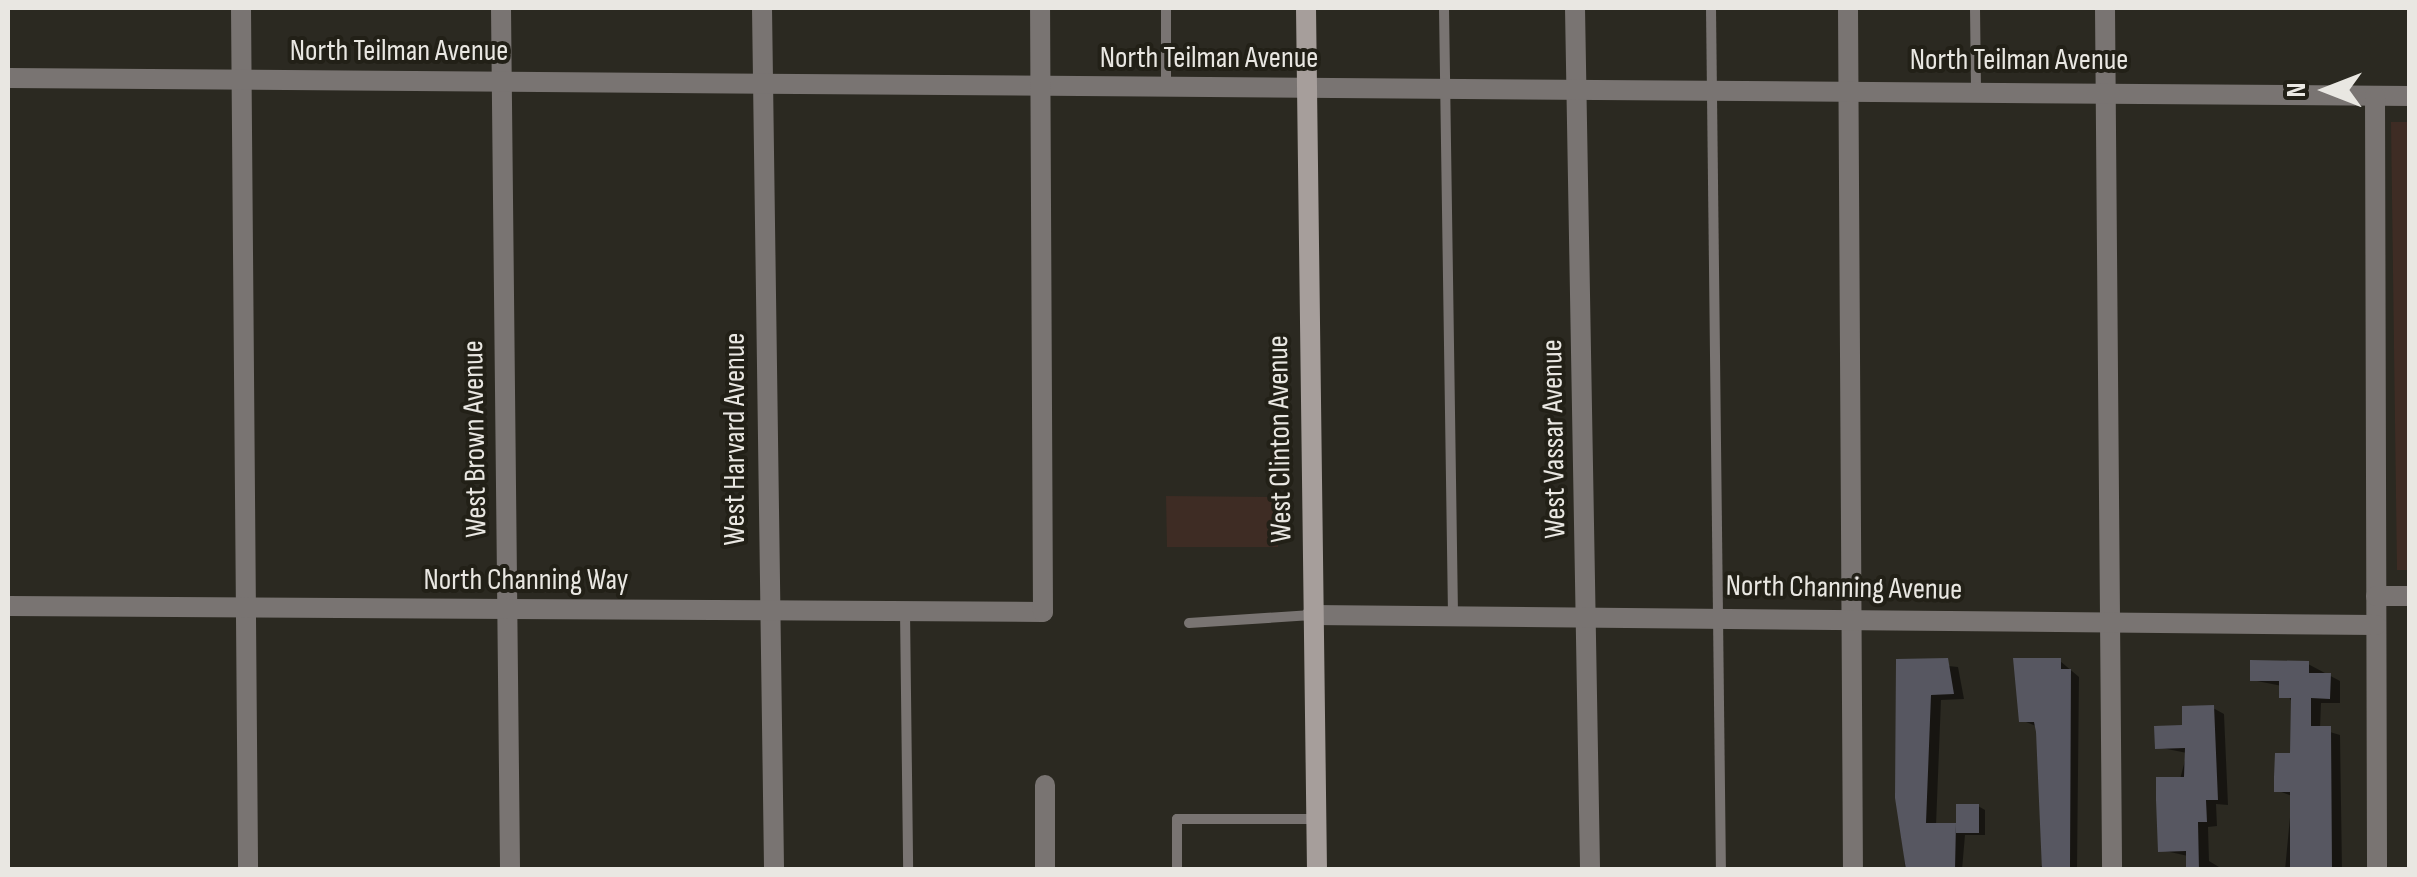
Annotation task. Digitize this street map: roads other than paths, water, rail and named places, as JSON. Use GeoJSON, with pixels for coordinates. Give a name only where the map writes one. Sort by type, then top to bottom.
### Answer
{"type":"FeatureCollection","features":[{"type":"Feature","properties":{"kind":"main road","name":"West Clinton Avenue"},"geometry":{"type":"LineString","coordinates":[[1306,8],[1317,870]]}},
{"type":"Feature","properties":{"kind":"street"},"geometry":{"type":"LineString","coordinates":[[241,8],[248,870]]}},
{"type":"Feature","properties":{"kind":"street","name":"West Brown Avenue"},"geometry":{"type":"LineString","coordinates":[[501,8],[510,870]]}},
{"type":"Feature","properties":{"kind":"street","name":"West Harvard Avenue"},"geometry":{"type":"LineString","coordinates":[[762,8],[767,612],[774,870]]}},
{"type":"Feature","properties":{"kind":"street"},"geometry":{"type":"LineString","coordinates":[[1040,8],[1041,87]]}},
{"type":"Feature","properties":{"kind":"street","name":"West Vassar Avenue"},"geometry":{"type":"LineString","coordinates":[[1576,8],[1589,614],[1590,870]]}},
{"type":"Feature","properties":{"kind":"street"},"geometry":{"type":"LineString","coordinates":[[1848,8],[1853,870]]}},
{"type":"Feature","properties":{"kind":"street"},"geometry":{"type":"LineString","coordinates":[[2106,8],[2112,870]]}},
{"type":"Feature","properties":{"kind":"street","name":"North Teilman Avenue"},"geometry":{"type":"LineString","coordinates":[[8,78],[1576,92],[1976,89],[2410,96]]}},
{"type":"Feature","properties":{"kind":"street","name":"North Channing Way"},"geometry":{"type":"LineString","coordinates":[[8,606],[1043,612],[1041,87]]}},
{"type":"Feature","properties":{"kind":"street"},"geometry":{"type":"LineString","coordinates":[[2376,96],[2376,870]]}},
{"type":"Feature","properties":{"kind":"street"},"geometry":{"type":"LineString","coordinates":[[2376,596],[2410,596]]}},
{"type":"Feature","properties":{"kind":"street","name":"North Channing Avenue"},"geometry":{"type":"LineString","coordinates":[[1312,615],[1589,614],[2376,624]]}},
{"type":"Feature","properties":{"kind":"street"},"geometry":{"type":"LineString","coordinates":[[1045,785],[1045,870]]}},
{"type":"Feature","properties":{"kind":"lane"},"geometry":{"type":"LineString","coordinates":[[1166,8],[1166,87]]}},
{"type":"Feature","properties":{"kind":"lane"},"geometry":{"type":"LineString","coordinates":[[1444,8],[1453,615]]}},
{"type":"Feature","properties":{"kind":"lane"},"geometry":{"type":"LineString","coordinates":[[1711,8],[1721,870]]}},
{"type":"Feature","properties":{"kind":"lane"},"geometry":{"type":"LineString","coordinates":[[1976,8],[1976,89]]}},
{"type":"Feature","properties":{"kind":"lane"},"geometry":{"type":"LineString","coordinates":[[905,612],[908,870]]}},
{"type":"Feature","properties":{"kind":"lane"},"geometry":{"type":"LineString","coordinates":[[1189,623],[1312,615]]}},
{"type":"Feature","properties":{"kind":"lane"},"geometry":{"type":"LineString","coordinates":[[1177,870],[1177,820],[1316,820]]}}]}
